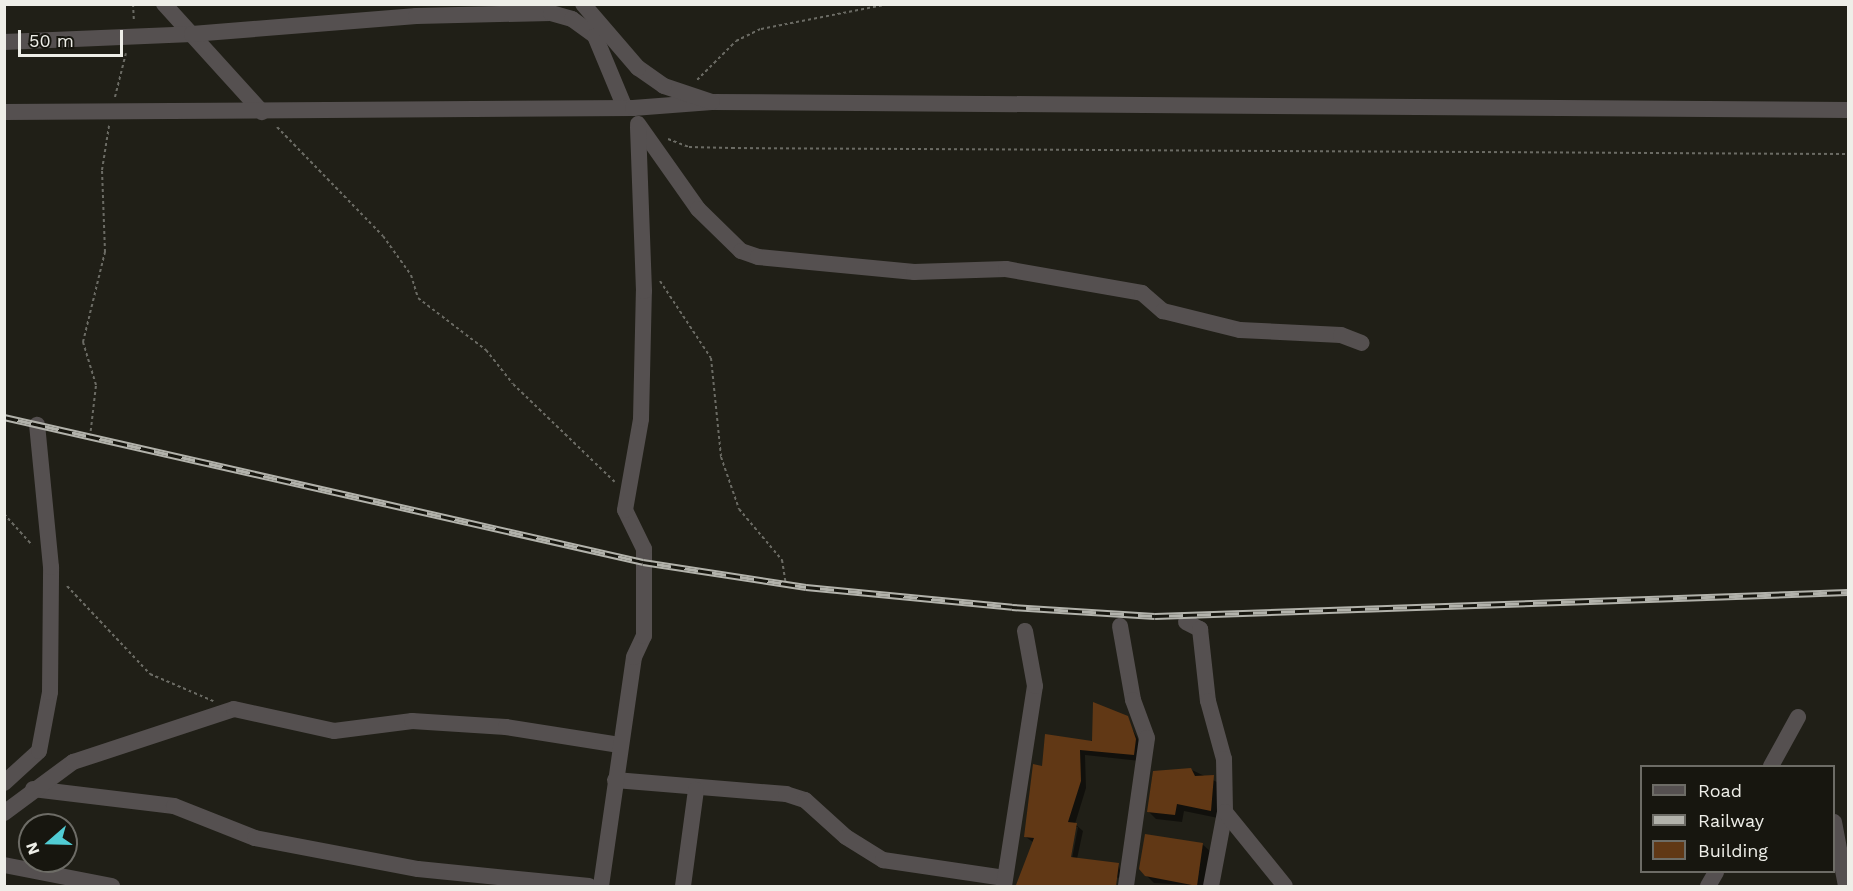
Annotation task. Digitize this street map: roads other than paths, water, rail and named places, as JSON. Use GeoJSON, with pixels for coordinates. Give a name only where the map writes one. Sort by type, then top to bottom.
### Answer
{"type":"FeatureCollection","features":[{"type":"Feature","properties":{"kind":"street"},"geometry":{"type":"LineString","coordinates":[[164,4],[262,112]]}},
{"type":"Feature","properties":{"kind":"street"},"geometry":{"type":"LineString","coordinates":[[583,4],[638,68],[686,94],[712,102]]}},
{"type":"Feature","properties":{"kind":"street"},"geometry":{"type":"LineString","coordinates":[[4,42],[192,34],[416,16],[550,13],[572,19],[595,36],[625,108]]}},
{"type":"Feature","properties":{"kind":"street"},"geometry":{"type":"LineString","coordinates":[[4,112],[625,108],[712,102],[1848,110]]}},
{"type":"Feature","properties":{"kind":"street"},"geometry":{"type":"LineString","coordinates":[[601,886],[634,657],[644,636],[644,549],[630,524],[626,496],[640,419],[643,266],[638,124],[698,209],[741,251],[758,257],[914,272],[1006,269],[1142,293],[1163,311],[1240,330],[1341,335],[1362,343]]}},
{"type":"Feature","properties":{"kind":"street"},"geometry":{"type":"LineString","coordinates":[[4,783],[39,751],[50,692],[51,567],[37,425]]}},
{"type":"Feature","properties":{"kind":"street"},"geometry":{"type":"LineString","coordinates":[[1186,622],[1200,629],[1208,701],[1224,759],[1225,812],[1211,886]]}},
{"type":"Feature","properties":{"kind":"street"},"geometry":{"type":"LineString","coordinates":[[1120,626],[1133,700],[1147,738],[1126,886]]}},
{"type":"Feature","properties":{"kind":"street"},"geometry":{"type":"LineString","coordinates":[[615,780],[696,790],[786,794],[805,800],[846,837],[883,860],[1005,882],[1035,686],[1025,631]]}},
{"type":"Feature","properties":{"kind":"street"},"geometry":{"type":"LineString","coordinates":[[4,813],[33,789],[73,762],[223,711],[249,710],[334,731],[412,721],[506,727],[620,745]]}},
{"type":"Feature","properties":{"kind":"street"},"geometry":{"type":"LineString","coordinates":[[1772,765],[1798,717]]}},
{"type":"Feature","properties":{"kind":"street"},"geometry":{"type":"LineString","coordinates":[[33,789],[174,807],[255,838],[418,869],[589,886]]}},
{"type":"Feature","properties":{"kind":"street"},"geometry":{"type":"LineString","coordinates":[[683,886],[696,790]]}},
{"type":"Feature","properties":{"kind":"street"},"geometry":{"type":"LineString","coordinates":[[1225,812],[1285,886]]}},
{"type":"Feature","properties":{"kind":"street"},"geometry":{"type":"LineString","coordinates":[[1835,832],[1846,886]]}},
{"type":"Feature","properties":{"kind":"street"},"geometry":{"type":"LineString","coordinates":[[4,865],[112,886]]}},
{"type":"Feature","properties":{"kind":"railway"},"geometry":{"type":"LineString","coordinates":[[4,417],[643,562],[806,587],[1012,607],[1155,616],[1848,592]]}}]}
